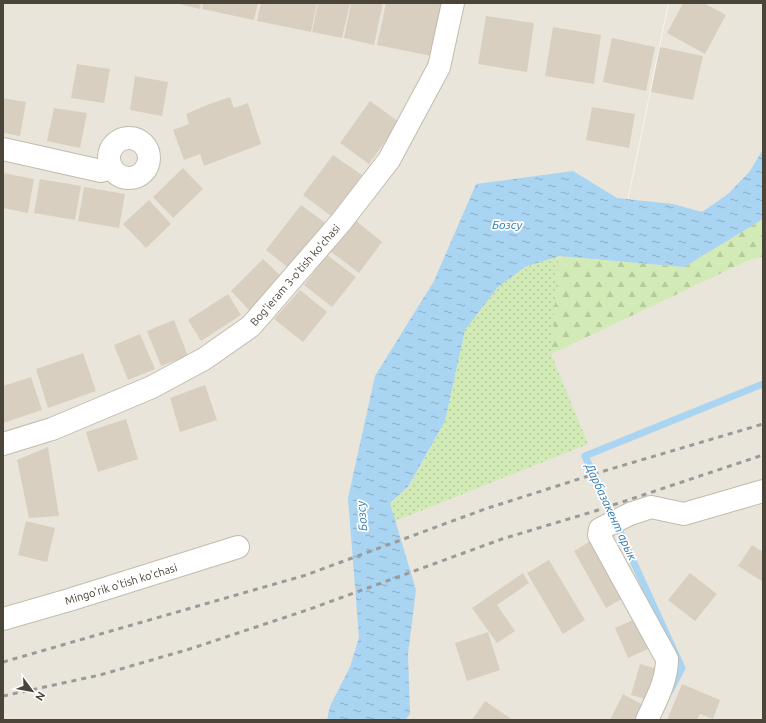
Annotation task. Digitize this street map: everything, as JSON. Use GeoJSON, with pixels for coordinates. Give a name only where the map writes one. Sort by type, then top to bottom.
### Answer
{"type":"FeatureCollection","features":[{"type":"Feature","properties":{"kind":"street","name":"Bog'ieram 3-o'tish ko'chasi"},"geometry":{"type":"LineString","coordinates":[[3,444],[52,428],[152,388],[204,359],[251,326],[341,222],[389,160],[439,67],[453,3]]}},
{"type":"Feature","properties":{"kind":"street"},"geometry":{"type":"LineString","coordinates":[[3,149],[101,171],[111,168]]}},
{"type":"Feature","properties":{"kind":"street"},"geometry":{"type":"LineString","coordinates":[[647,720],[663,684],[667,669],[667,659],[599,535],[600,529],[630,514],[651,507],[684,514],[763,491]]}},
{"type":"Feature","properties":{"kind":"street","name":"Mingo'rik o'tish ko'chasi"},"geometry":{"type":"LineString","coordinates":[[3,619],[70,600],[238,547]]}},
{"type":"Feature","properties":{"kind":"shaded area"},"geometry":{"type":"Polygon","coordinates":[[[3,3],[668,3],[619,240],[507,245],[411,340],[374,658],[348,720],[3,720],[3,3]]]}},
{"type":"Feature","properties":{"kind":"shaded area"},"geometry":{"type":"Polygon","coordinates":[[[669,3],[763,3],[763,171],[735,204],[620,240],[669,3]]]}},
{"type":"Feature","properties":{"kind":"shaded area"},"geometry":{"type":"Polygon","coordinates":[[[763,186],[763,720],[366,720],[417,342],[509,250],[711,237],[763,186]]]}},
{"type":"Feature","properties":{"kind":"green space"},"geometry":{"type":"Polygon","coordinates":[[[763,219],[763,257],[751,259],[551,354],[559,256],[684,267],[763,219]]]}},
{"type":"Feature","properties":{"kind":"green space"},"geometry":{"type":"Polygon","coordinates":[[[559,256],[551,354],[588,444],[395,521],[390,503],[409,487],[445,421],[465,330],[498,287],[525,267],[559,256]]]}},
{"type":"Feature","properties":{"kind":"water","name":"Бозсу"},"geometry":{"type":"Polygon","coordinates":[[[763,149],[763,219],[684,267],[559,256],[525,267],[498,287],[465,330],[445,421],[408,487],[390,503],[416,590],[408,654],[410,714],[405,720],[327,720],[330,706],[350,667],[359,637],[348,498],[375,376],[434,281],[476,184],[573,171],[617,198],[673,204],[702,212],[728,194],[750,171],[763,149]]]}},
{"type":"Feature","properties":{"kind":"building"},"geometry":{"type":"Polygon","coordinates":[[[175,3],[201,3],[200,9],[175,3]]]}},
{"type":"Feature","properties":{"kind":"building"},"geometry":{"type":"Polygon","coordinates":[[[203,3],[258,3],[254,20],[202,9],[203,3]]]}},
{"type":"Feature","properties":{"kind":"building"},"geometry":{"type":"Polygon","coordinates":[[[261,3],[317,3],[311,32],[257,21],[261,3]]]}},
{"type":"Feature","properties":{"kind":"building"},"geometry":{"type":"Polygon","coordinates":[[[318,3],[350,3],[342,38],[312,32],[318,3]]]}},
{"type":"Feature","properties":{"kind":"building"},"geometry":{"type":"Polygon","coordinates":[[[351,3],[383,3],[374,45],[344,38],[351,3]]]}},
{"type":"Feature","properties":{"kind":"building"},"geometry":{"type":"Polygon","coordinates":[[[386,3],[442,3],[431,56],[377,45],[386,3]]]}},
{"type":"Feature","properties":{"kind":"building"},"geometry":{"type":"Polygon","coordinates":[[[683,3],[704,3],[726,15],[705,54],[667,33],[683,3]]]}},
{"type":"Feature","properties":{"kind":"building"},"geometry":{"type":"Polygon","coordinates":[[[486,16],[534,23],[527,72],[478,64],[486,16]]]}},
{"type":"Feature","properties":{"kind":"building"},"geometry":{"type":"Polygon","coordinates":[[[553,27],[601,35],[594,84],[545,76],[553,27]]]}},
{"type":"Feature","properties":{"kind":"building"},"geometry":{"type":"Polygon","coordinates":[[[612,38],[655,47],[646,91],[603,82],[612,38]]]}},
{"type":"Feature","properties":{"kind":"building"},"geometry":{"type":"Polygon","coordinates":[[[660,47],[703,56],[693,100],[651,92],[660,47]]]}},
{"type":"Feature","properties":{"kind":"building"},"geometry":{"type":"Polygon","coordinates":[[[77,64],[110,69],[104,103],[71,98],[77,64]]]}},
{"type":"Feature","properties":{"kind":"building"},"geometry":{"type":"Polygon","coordinates":[[[135,76],[168,82],[162,116],[130,110],[135,76]]]}},
{"type":"Feature","properties":{"kind":"building"},"geometry":{"type":"Polygon","coordinates":[[[230,97],[234,108],[248,103],[261,144],[204,166],[200,154],[184,160],[173,130],[189,124],[186,114],[230,97]]]}},
{"type":"Feature","properties":{"kind":"building"},"geometry":{"type":"Polygon","coordinates":[[[3,98],[26,102],[20,136],[3,133],[3,98]]]}},
{"type":"Feature","properties":{"kind":"building"},"geometry":{"type":"Polygon","coordinates":[[[370,101],[399,122],[369,164],[340,143],[370,101]]]}},
{"type":"Feature","properties":{"kind":"building"},"geometry":{"type":"Polygon","coordinates":[[[592,107],[635,114],[629,148],[586,140],[592,107]]]}},
{"type":"Feature","properties":{"kind":"building"},"geometry":{"type":"Polygon","coordinates":[[[54,108],[87,113],[80,148],[47,141],[54,108]]]}},
{"type":"Feature","properties":{"kind":"building"},"geometry":{"type":"Polygon","coordinates":[[[333,155],[362,175],[331,216],[303,195],[333,155]]]}},
{"type":"Feature","properties":{"kind":"building"},"geometry":{"type":"Polygon","coordinates":[[[183,168],[203,189],[173,218],[153,197],[183,168]]]}},
{"type":"Feature","properties":{"kind":"building"},"geometry":{"type":"Polygon","coordinates":[[[3,173],[34,179],[28,213],[3,208],[3,173]]]}},
{"type":"Feature","properties":{"kind":"building"},"geometry":{"type":"Polygon","coordinates":[[[40,179],[81,186],[75,220],[34,213],[40,179]]]}},
{"type":"Feature","properties":{"kind":"building"},"geometry":{"type":"Polygon","coordinates":[[[84,187],[125,194],[119,228],[78,221],[84,187]]]}},
{"type":"Feature","properties":{"kind":"building"},"geometry":{"type":"Polygon","coordinates":[[[149,200],[171,224],[146,248],[123,224],[149,200]]]}},
{"type":"Feature","properties":{"kind":"building"},"geometry":{"type":"Polygon","coordinates":[[[301,205],[327,224],[291,270],[266,250],[301,205]]]}},
{"type":"Feature","properties":{"kind":"building"},"geometry":{"type":"Polygon","coordinates":[[[355,220],[382,242],[359,273],[330,251],[355,220]]]}},
{"type":"Feature","properties":{"kind":"building"},"geometry":{"type":"Polygon","coordinates":[[[327,255],[356,277],[332,307],[304,285],[327,255]]]}},
{"type":"Feature","properties":{"kind":"building"},"geometry":{"type":"Polygon","coordinates":[[[263,259],[283,278],[249,310],[231,291],[263,259]]]}},
{"type":"Feature","properties":{"kind":"building"},"geometry":{"type":"Polygon","coordinates":[[[300,290],[327,312],[303,342],[274,319],[300,290]]]}},
{"type":"Feature","properties":{"kind":"building"},"geometry":{"type":"Polygon","coordinates":[[[228,294],[241,315],[201,341],[188,320],[228,294]]]}},
{"type":"Feature","properties":{"kind":"building"},"geometry":{"type":"Polygon","coordinates":[[[174,320],[188,356],[161,366],[147,331],[174,320]]]}},
{"type":"Feature","properties":{"kind":"building"},"geometry":{"type":"Polygon","coordinates":[[[140,334],[155,369],[128,380],[114,345],[140,334]]]}},
{"type":"Feature","properties":{"kind":"building"},"geometry":{"type":"Polygon","coordinates":[[[83,353],[96,391],[48,408],[36,369],[83,353]]]}},
{"type":"Feature","properties":{"kind":"building"},"geometry":{"type":"Polygon","coordinates":[[[31,377],[42,410],[3,423],[3,386],[31,377]]]}},
{"type":"Feature","properties":{"kind":"building"},"geometry":{"type":"Polygon","coordinates":[[[205,385],[217,420],[180,432],[170,398],[205,385]]]}},
{"type":"Feature","properties":{"kind":"building"},"geometry":{"type":"Polygon","coordinates":[[[126,419],[138,459],[98,472],[86,432],[126,419]]]}},
{"type":"Feature","properties":{"kind":"building"},"geometry":{"type":"Polygon","coordinates":[[[48,447],[59,516],[29,518],[17,460],[48,447]]]}},
{"type":"Feature","properties":{"kind":"building"},"geometry":{"type":"Polygon","coordinates":[[[26,521],[55,528],[47,562],[18,555],[26,521]]]}},
{"type":"Feature","properties":{"kind":"building"},"geometry":{"type":"Polygon","coordinates":[[[594,539],[627,596],[606,608],[574,551],[594,539]]]}},
{"type":"Feature","properties":{"kind":"building"},"geometry":{"type":"Polygon","coordinates":[[[752,545],[763,552],[763,582],[738,566],[752,545]]]}},
{"type":"Feature","properties":{"kind":"building"},"geometry":{"type":"Polygon","coordinates":[[[549,560],[585,620],[563,634],[527,573],[549,560]]]}},
{"type":"Feature","properties":{"kind":"building"},"geometry":{"type":"Polygon","coordinates":[[[523,573],[529,583],[497,605],[515,631],[497,643],[472,608],[523,573]]]}},
{"type":"Feature","properties":{"kind":"building"},"geometry":{"type":"Polygon","coordinates":[[[690,573],[717,594],[695,621],[668,600],[690,573]]]}},
{"type":"Feature","properties":{"kind":"building"},"geometry":{"type":"Polygon","coordinates":[[[635,619],[648,649],[628,658],[615,628],[635,619]]]}},
{"type":"Feature","properties":{"kind":"building"},"geometry":{"type":"Polygon","coordinates":[[[488,632],[500,670],[467,681],[455,643],[488,632]]]}},
{"type":"Feature","properties":{"kind":"building"},"geometry":{"type":"Polygon","coordinates":[[[640,664],[658,669],[649,700],[631,695],[640,664]]]}},
{"type":"Feature","properties":{"kind":"building"},"geometry":{"type":"Polygon","coordinates":[[[682,684],[720,700],[713,719],[700,714],[697,720],[667,720],[682,684]]]}},
{"type":"Feature","properties":{"kind":"building"},"geometry":{"type":"Polygon","coordinates":[[[623,694],[643,705],[635,720],[610,720],[623,694]]]}},
{"type":"Feature","properties":{"kind":"building"},"geometry":{"type":"Polygon","coordinates":[[[485,701],[513,720],[472,720],[485,701]]]}},
{"type":"Feature","properties":{"kind":"waterway","name":"Дарбазакент арык"},"geometry":{"type":"LineString","coordinates":[[670,691],[682,668],[585,456],[763,384]]}},
{"type":"Feature","properties":{"kind":"railway"},"geometry":{"type":"LineString","coordinates":[[3,662],[306,575],[485,509],[604,471],[763,424]]}},
{"type":"Feature","properties":{"kind":"railway"},"geometry":{"type":"LineString","coordinates":[[3,696],[100,675],[193,648],[310,609],[502,539],[595,511],[763,455]]}}]}
